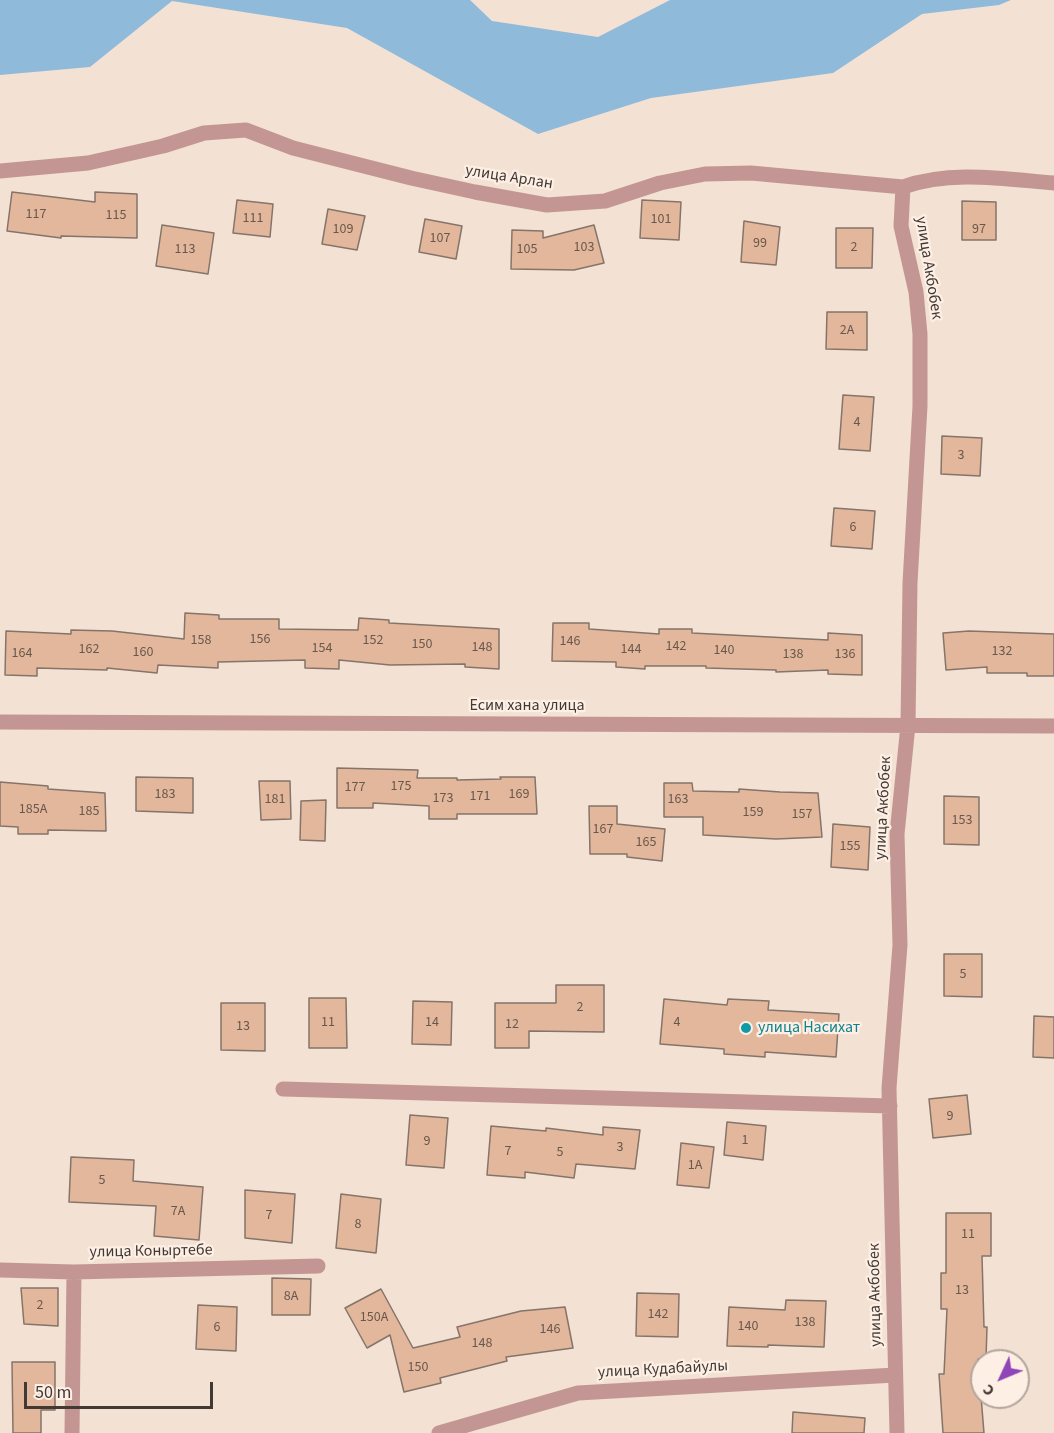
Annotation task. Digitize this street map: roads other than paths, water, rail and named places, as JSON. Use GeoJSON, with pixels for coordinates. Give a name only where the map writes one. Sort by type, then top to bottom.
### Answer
{"type":"FeatureCollection","features":[{"type":"Feature","properties":{"kind":"street","name":"улица Арлан"},"geometry":{"type":"LineString","coordinates":[[0,171],[88,163],[163,146],[204,133],[246,130],[293,147],[411,178],[547,205],[605,201],[660,183],[705,174],[751,173],[903,187],[921,180],[977,177],[1054,183]]}},
{"type":"Feature","properties":{"kind":"street","name":"улица Акбобек"},"geometry":{"type":"LineString","coordinates":[[897,1433],[889,1088],[900,945],[897,834],[908,725],[910,583],[920,406],[920,334],[916,292],[901,226],[903,187]]}},
{"type":"Feature","properties":{"kind":"street","name":"Есим хана улица"},"geometry":{"type":"LineString","coordinates":[[0,722],[1054,726]]}},
{"type":"Feature","properties":{"kind":"street"},"geometry":{"type":"LineString","coordinates":[[283,1089],[890,1106]]}},
{"type":"Feature","properties":{"kind":"street","name":"улица Коныртебе"},"geometry":{"type":"LineString","coordinates":[[72,1433],[74,1272],[318,1266]]}},
{"type":"Feature","properties":{"kind":"street"},"geometry":{"type":"LineString","coordinates":[[0,1270],[74,1272]]}},
{"type":"Feature","properties":{"kind":"street","name":"улица Кудабайулы"},"geometry":{"type":"LineString","coordinates":[[439,1433],[578,1393],[895,1375]]}},
{"type":"Feature","properties":{"kind":"water"},"geometry":{"type":"Polygon","coordinates":[[[0,0],[470,0],[492,21],[598,37],[670,0],[1011,0],[999,5],[922,14],[833,73],[651,98],[538,134],[347,28],[172,1],[90,67],[0,75],[0,0]]]}},
{"type":"Feature","properties":{"kind":"place","name":"улица Насихат"},"geometry":{"type":"Point","coordinates":[746,1028]}}]}
